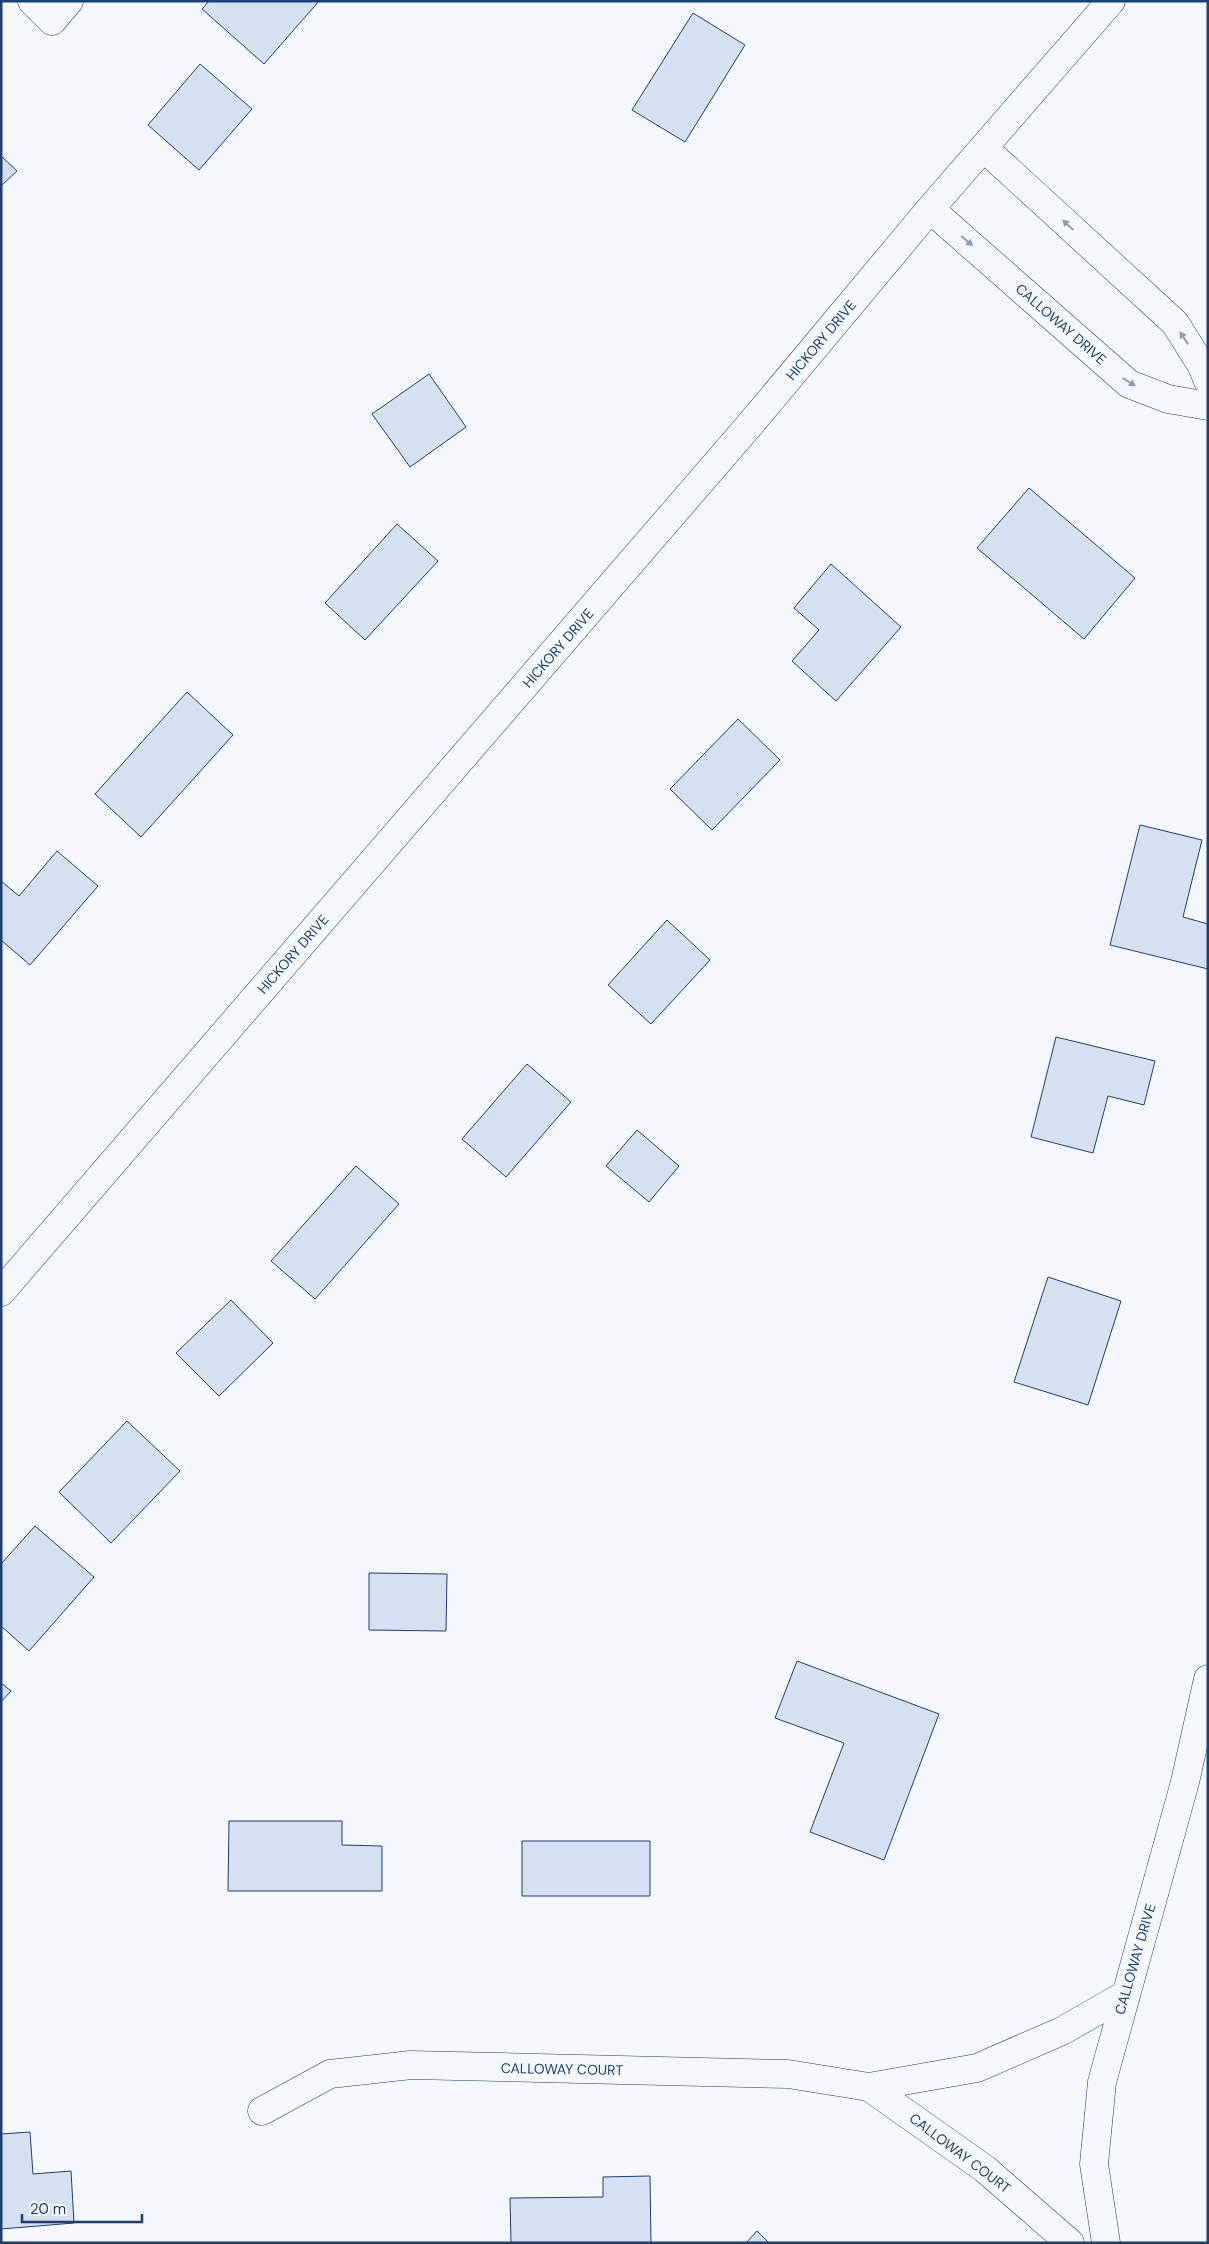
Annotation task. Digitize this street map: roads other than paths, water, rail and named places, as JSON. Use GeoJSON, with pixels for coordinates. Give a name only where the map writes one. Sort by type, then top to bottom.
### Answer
{"type":"FeatureCollection","features":[{"type":"Feature","properties":{"kind":"street"},"geometry":{"type":"LineString","coordinates":[[32,1],[52,20],[69,1]]}},
{"type":"Feature","properties":{"kind":"street","name":"HICKORY DRIVE"},"geometry":{"type":"LineString","coordinates":[[1,1292],[753,421],[930,209],[1111,1]]}},
{"type":"Feature","properties":{"kind":"street"},"geometry":{"type":"LineString","coordinates":[[984,148],[1174,323],[1202,366],[1208,381]]}},
{"type":"Feature","properties":{"kind":"street","name":"CALLOWAY DRIVE"},"geometry":{"type":"LineString","coordinates":[[930,209],[1129,384],[1168,399],[1208,406]]}},
{"type":"Feature","properties":{"kind":"street","name":"CALLOWAY DRIVE"},"geometry":{"type":"LineString","coordinates":[[1106,2243],[1094,2164],[1102,2082],[1185,1782],[1208,1679]]}},
{"type":"Feature","properties":{"kind":"street","name":"CALLOWAY COURT"},"geometry":{"type":"LineString","coordinates":[[262,2110],[330,2074],[411,2066],[788,2074],[870,2087],[977,2068],[1062,2031],[1125,1995]]}},
{"type":"Feature","properties":{"kind":"street","name":"CALLOWAY COURT"},"geometry":{"type":"LineString","coordinates":[[870,2087],[985,2169],[1070,2243]]}}]}
